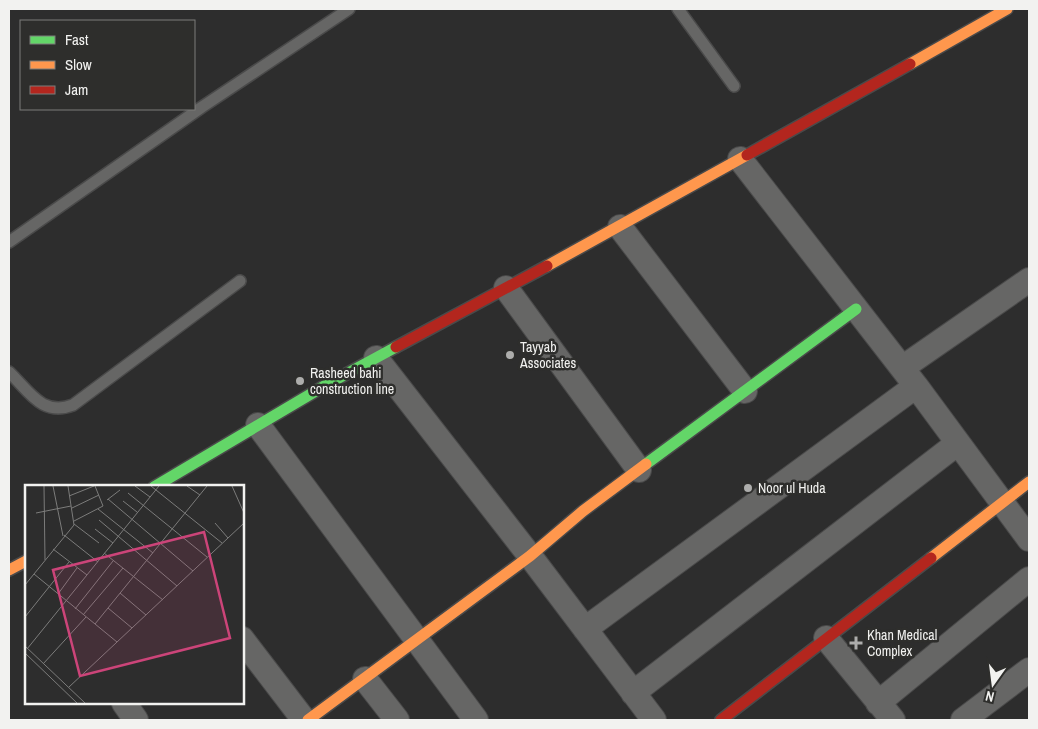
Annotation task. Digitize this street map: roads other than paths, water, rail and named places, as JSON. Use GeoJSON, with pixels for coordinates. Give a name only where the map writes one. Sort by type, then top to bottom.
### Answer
{"type":"FeatureCollection","features":[{"type":"Feature","properties":{"kind":"street"},"geometry":{"type":"LineString","coordinates":[[156,485],[326,385],[620,227],[1007,9]]}},
{"type":"Feature","properties":{"kind":"street"},"geometry":{"type":"LineString","coordinates":[[740,159],[909,377],[1029,538]]}},
{"type":"Feature","properties":{"kind":"street"},"geometry":{"type":"LineString","coordinates":[[620,227],[746,391]]}},
{"type":"Feature","properties":{"kind":"street"},"geometry":{"type":"LineString","coordinates":[[585,629],[909,377],[1029,280]]}},
{"type":"Feature","properties":{"kind":"street"},"geometry":{"type":"LineString","coordinates":[[506,288],[639,470]]}},
{"type":"Feature","properties":{"kind":"street"},"geometry":{"type":"LineString","coordinates":[[308,720],[417,640],[440,620],[530,556],[583,511],[856,309]]}},
{"type":"Feature","properties":{"kind":"street"},"geometry":{"type":"LineString","coordinates":[[376,358],[530,556],[654,720]]}},
{"type":"Feature","properties":{"kind":"street"},"geometry":{"type":"LineString","coordinates":[[258,425],[476,720]]}},
{"type":"Feature","properties":{"kind":"street"},"geometry":{"type":"LineString","coordinates":[[634,693],[958,443]]}},
{"type":"Feature","properties":{"kind":"street"},"geometry":{"type":"LineString","coordinates":[[736,716],[826,638],[1029,482]]}},
{"type":"Feature","properties":{"kind":"street"},"geometry":{"type":"LineString","coordinates":[[826,638],[886,712],[1029,579]]}},
{"type":"Feature","properties":{"kind":"street"},"geometry":{"type":"LineString","coordinates":[[244,642],[304,720]]}},
{"type":"Feature","properties":{"kind":"street"},"geometry":{"type":"LineString","coordinates":[[963,720],[1029,670]]}},
{"type":"Feature","properties":{"kind":"street"},"geometry":{"type":"LineString","coordinates":[[365,679],[397,720]]}},
{"type":"Feature","properties":{"kind":"street"},"geometry":{"type":"LineString","coordinates":[[125,704],[136,720]]}},
{"type":"Feature","properties":{"kind":"lane"},"geometry":{"type":"LineString","coordinates":[[9,242],[202,107],[349,9]]}},
{"type":"Feature","properties":{"kind":"lane"},"geometry":{"type":"LineString","coordinates":[[678,9],[734,86]]}},
{"type":"Feature","properties":{"kind":"lane"},"geometry":{"type":"LineString","coordinates":[[9,372],[43,406],[55,409],[73,405],[240,281]]}},
{"type":"Feature","properties":{"kind":"place","name":"Tayyab Associates"},"geometry":{"type":"Point","coordinates":[510,355]}},
{"type":"Feature","properties":{"kind":"place","name":"Rasheed bahi construction line"},"geometry":{"type":"Point","coordinates":[300,381]}},
{"type":"Feature","properties":{"kind":"place","name":"Noor ul Huda"},"geometry":{"type":"Point","coordinates":[748,488]}},
{"type":"Feature","properties":{"kind":"place","name":"Khan Medical Complex"},"geometry":{"type":"Point","coordinates":[856,643]}}]}
